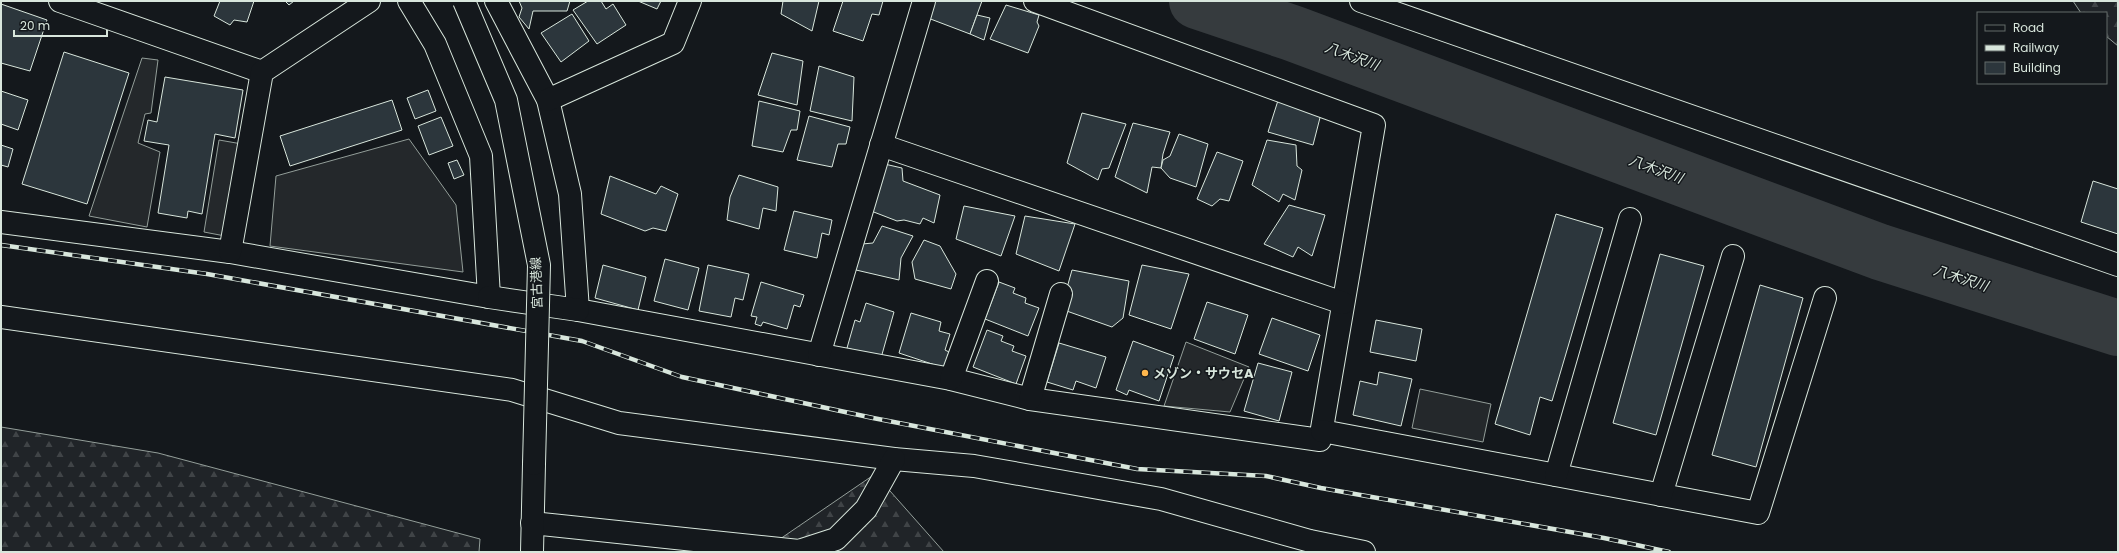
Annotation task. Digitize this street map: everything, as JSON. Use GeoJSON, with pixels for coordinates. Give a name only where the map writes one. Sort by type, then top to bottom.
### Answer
{"type":"FeatureCollection","features":[{"type":"Feature","properties":{"kind":"street"},"geometry":{"type":"LineString","coordinates":[[60,1],[262,72]]}},
{"type":"Feature","properties":{"kind":"street"},"geometry":{"type":"LineString","coordinates":[[230,252],[262,72],[369,1]]}},
{"type":"Feature","properties":{"kind":"street"},"geometry":{"type":"LineString","coordinates":[[409,1],[435,44],[481,156],[489,297]]}},
{"type":"Feature","properties":{"kind":"street","name":"宮古港線"},"geometry":{"type":"LineString","coordinates":[[464,1],[506,100],[538,266],[532,552]]}},
{"type":"Feature","properties":{"kind":"street"},"geometry":{"type":"LineString","coordinates":[[496,1],[548,100],[570,194],[578,310]]}},
{"type":"Feature","properties":{"kind":"street"},"geometry":{"type":"LineString","coordinates":[[548,100],[673,43],[690,1]]}},
{"type":"Feature","properties":{"kind":"street"},"geometry":{"type":"LineString","coordinates":[[819,355],[924,1]]}},
{"type":"Feature","properties":{"kind":"street"},"geometry":{"type":"LineString","coordinates":[[1,222],[230,252],[489,297],[578,310],[951,379],[1030,399],[1320,440],[1374,125],[1035,1]]}},
{"type":"Feature","properties":{"kind":"street"},"geometry":{"type":"LineString","coordinates":[[1361,1],[2118,265]]}},
{"type":"Feature","properties":{"kind":"street"},"geometry":{"type":"LineString","coordinates":[[881,145],[1343,303]]}},
{"type":"Feature","properties":{"kind":"street"},"geometry":{"type":"LineString","coordinates":[[1556,475],[1630,219]]}},
{"type":"Feature","properties":{"kind":"street"},"geometry":{"type":"LineString","coordinates":[[1661,495],[1733,256]]}},
{"type":"Feature","properties":{"kind":"street"},"geometry":{"type":"LineString","coordinates":[[951,379],[987,281]]}},
{"type":"Feature","properties":{"kind":"street"},"geometry":{"type":"LineString","coordinates":[[1030,399],[1061,294]]}},
{"type":"Feature","properties":{"kind":"street"},"geometry":{"type":"LineString","coordinates":[[1322,431],[1758,513],[1826,298]]}},
{"type":"Feature","properties":{"kind":"street"},"geometry":{"type":"LineString","coordinates":[[1,317],[512,390],[618,423],[894,459],[974,466],[1161,499],[1310,541],[1364,552]]}},
{"type":"Feature","properties":{"kind":"street"},"geometry":{"type":"LineString","coordinates":[[532,523],[799,551],[836,539],[866,509],[894,459]]}},
{"type":"Feature","properties":{"kind":"green space"},"geometry":{"type":"Polygon","coordinates":[[[2073,1],[2118,1],[2118,46],[2107,37],[2107,12],[2080,12],[2073,1]]]}},
{"type":"Feature","properties":{"kind":"green space"},"geometry":{"type":"Polygon","coordinates":[[[1,427],[158,453],[480,539],[479,552],[1,552],[1,427]]]}},
{"type":"Feature","properties":{"kind":"green space"},"geometry":{"type":"Polygon","coordinates":[[[875,474],[944,552],[761,552],[875,474]]]}},
{"type":"Feature","properties":{"kind":"shaded area"},"geometry":{"type":"Polygon","coordinates":[[[142,58],[158,60],[151,113],[145,114],[138,143],[160,152],[147,227],[89,216],[142,58]]]}},
{"type":"Feature","properties":{"kind":"shaded area"},"geometry":{"type":"Polygon","coordinates":[[[409,139],[456,205],[463,272],[270,246],[276,176],[409,139]]]}},
{"type":"Feature","properties":{"kind":"shaded area"},"geometry":{"type":"Polygon","coordinates":[[[219,140],[242,144],[225,236],[204,232],[219,140]]]}},
{"type":"Feature","properties":{"kind":"shaded area"},"geometry":{"type":"Polygon","coordinates":[[[1186,342],[1249,367],[1230,412],[1164,406],[1186,342]]]}},
{"type":"Feature","properties":{"kind":"shaded area"},"geometry":{"type":"Polygon","coordinates":[[[1420,389],[1491,404],[1483,442],[1412,428],[1420,389]]]}},
{"type":"Feature","properties":{"kind":"building"},"geometry":{"type":"Polygon","coordinates":[[[220,1],[254,1],[247,22],[234,20],[230,25],[214,16],[220,1]]]}},
{"type":"Feature","properties":{"kind":"building"},"geometry":{"type":"Polygon","coordinates":[[[285,1],[294,1],[289,5],[285,1]]]}},
{"type":"Feature","properties":{"kind":"building"},"geometry":{"type":"Polygon","coordinates":[[[519,1],[570,1],[567,11],[533,11],[529,29],[519,17],[522,8],[519,1]]]}},
{"type":"Feature","properties":{"kind":"building"},"geometry":{"type":"Polygon","coordinates":[[[588,1],[601,1],[606,9],[613,4],[626,25],[597,44],[573,10],[588,1]]]}},
{"type":"Feature","properties":{"kind":"building"},"geometry":{"type":"Polygon","coordinates":[[[638,1],[661,1],[657,9],[638,1]]]}},
{"type":"Feature","properties":{"kind":"building"},"geometry":{"type":"Polygon","coordinates":[[[783,1],[819,1],[812,31],[781,14],[783,1]]]}},
{"type":"Feature","properties":{"kind":"building"},"geometry":{"type":"Polygon","coordinates":[[[843,1],[883,1],[879,15],[872,14],[863,41],[833,31],[843,1]]]}},
{"type":"Feature","properties":{"kind":"building"},"geometry":{"type":"Polygon","coordinates":[[[924,1],[982,1],[970,34],[920,15],[924,1]]]}},
{"type":"Feature","properties":{"kind":"building"},"geometry":{"type":"Polygon","coordinates":[[[1,4],[47,20],[30,71],[1,63],[1,4]]]}},
{"type":"Feature","properties":{"kind":"building"},"geometry":{"type":"Polygon","coordinates":[[[1006,5],[1039,15],[1037,22],[1039,26],[1028,53],[990,39],[1006,5]]]}},
{"type":"Feature","properties":{"kind":"building"},"geometry":{"type":"Polygon","coordinates":[[[572,14],[589,41],[561,62],[541,33],[572,14]]]}},
{"type":"Feature","properties":{"kind":"building"},"geometry":{"type":"Polygon","coordinates":[[[977,15],[990,18],[984,40],[970,34],[977,15]]]}},
{"type":"Feature","properties":{"kind":"building"},"geometry":{"type":"Polygon","coordinates":[[[64,52],[129,73],[87,204],[22,184],[64,52]]]}},
{"type":"Feature","properties":{"kind":"building"},"geometry":{"type":"Polygon","coordinates":[[[772,53],[803,61],[797,105],[758,95],[772,53]]]}},
{"type":"Feature","properties":{"kind":"building"},"geometry":{"type":"Polygon","coordinates":[[[819,66],[854,77],[852,121],[810,111],[819,66]]]}},
{"type":"Feature","properties":{"kind":"building"},"geometry":{"type":"Polygon","coordinates":[[[165,77],[243,90],[235,138],[215,134],[202,214],[188,211],[187,218],[158,213],[169,145],[144,141],[148,120],[157,122],[165,77]]]}},
{"type":"Feature","properties":{"kind":"building"},"geometry":{"type":"Polygon","coordinates":[[[428,90],[436,111],[415,119],[407,98],[428,90]]]}},
{"type":"Feature","properties":{"kind":"building"},"geometry":{"type":"Polygon","coordinates":[[[1,91],[28,100],[18,130],[1,124],[1,91]]]}},
{"type":"Feature","properties":{"kind":"building"},"geometry":{"type":"Polygon","coordinates":[[[1281,91],[1323,106],[1313,145],[1268,132],[1281,91]]]}},
{"type":"Feature","properties":{"kind":"building"},"geometry":{"type":"Polygon","coordinates":[[[392,100],[402,130],[290,166],[280,136],[392,100]]]}},
{"type":"Feature","properties":{"kind":"building"},"geometry":{"type":"Polygon","coordinates":[[[759,101],[800,111],[797,130],[791,130],[783,152],[752,146],[759,101]]]}},
{"type":"Feature","properties":{"kind":"building"},"geometry":{"type":"Polygon","coordinates":[[[1082,113],[1126,124],[1109,168],[1102,169],[1098,180],[1067,163],[1082,113]]]}},
{"type":"Feature","properties":{"kind":"building"},"geometry":{"type":"Polygon","coordinates":[[[809,116],[850,127],[846,144],[838,144],[832,167],[797,160],[809,116]]]}},
{"type":"Feature","properties":{"kind":"building"},"geometry":{"type":"Polygon","coordinates":[[[441,117],[453,146],[429,155],[418,126],[441,117]]]}},
{"type":"Feature","properties":{"kind":"building"},"geometry":{"type":"Polygon","coordinates":[[[1133,123],[1170,132],[1163,154],[1161,168],[1152,167],[1147,193],[1115,177],[1133,123]]]}},
{"type":"Feature","properties":{"kind":"building"},"geometry":{"type":"Polygon","coordinates":[[[1179,134],[1208,144],[1196,187],[1170,178],[1161,168],[1163,160],[1170,156],[1179,134]]]}},
{"type":"Feature","properties":{"kind":"building"},"geometry":{"type":"Polygon","coordinates":[[[1267,140],[1296,145],[1297,166],[1302,170],[1295,200],[1283,194],[1279,202],[1252,185],[1267,140]]]}},
{"type":"Feature","properties":{"kind":"building"},"geometry":{"type":"Polygon","coordinates":[[[1,145],[13,149],[8,167],[1,165],[1,145]]]}},
{"type":"Feature","properties":{"kind":"building"},"geometry":{"type":"Polygon","coordinates":[[[1217,152],[1243,161],[1229,201],[1220,199],[1212,206],[1197,199],[1217,152]]]}},
{"type":"Feature","properties":{"kind":"building"},"geometry":{"type":"Polygon","coordinates":[[[457,160],[464,175],[454,179],[448,163],[457,160]]]}},
{"type":"Feature","properties":{"kind":"building"},"geometry":{"type":"Polygon","coordinates":[[[880,163],[902,168],[903,181],[940,195],[934,223],[923,218],[920,224],[904,220],[897,221],[866,209],[880,163]]]}},
{"type":"Feature","properties":{"kind":"building"},"geometry":{"type":"Polygon","coordinates":[[[739,175],[778,187],[776,211],[763,208],[759,229],[727,220],[730,197],[739,175]]]}},
{"type":"Feature","properties":{"kind":"building"},"geometry":{"type":"Polygon","coordinates":[[[610,176],[656,194],[661,186],[678,194],[666,231],[653,228],[645,231],[601,214],[610,176]]]}},
{"type":"Feature","properties":{"kind":"building"},"geometry":{"type":"Polygon","coordinates":[[[2093,181],[2118,189],[2118,234],[2081,222],[2093,181]]]}},
{"type":"Feature","properties":{"kind":"building"},"geometry":{"type":"Polygon","coordinates":[[[1289,205],[1325,215],[1312,256],[1298,247],[1293,257],[1264,244],[1289,205]]]}},
{"type":"Feature","properties":{"kind":"building"},"geometry":{"type":"Polygon","coordinates":[[[964,206],[1015,216],[1001,256],[956,239],[964,206]]]}},
{"type":"Feature","properties":{"kind":"building"},"geometry":{"type":"Polygon","coordinates":[[[794,211],[832,220],[829,235],[822,233],[817,258],[784,250],[794,211]]]}},
{"type":"Feature","properties":{"kind":"building"},"geometry":{"type":"Polygon","coordinates":[[[1556,214],[1603,228],[1552,401],[1540,397],[1530,435],[1495,424],[1556,214]]]}},
{"type":"Feature","properties":{"kind":"building"},"geometry":{"type":"Polygon","coordinates":[[[1025,216],[1075,224],[1059,271],[1016,254],[1025,216]]]}},
{"type":"Feature","properties":{"kind":"building"},"geometry":{"type":"Polygon","coordinates":[[[882,226],[913,236],[901,258],[899,280],[856,270],[862,244],[873,243],[882,226]]]}},
{"type":"Feature","properties":{"kind":"building"},"geometry":{"type":"Polygon","coordinates":[[[924,240],[940,246],[956,274],[951,289],[915,279],[912,262],[924,240]]]}},
{"type":"Feature","properties":{"kind":"building"},"geometry":{"type":"Polygon","coordinates":[[[1660,254],[1704,266],[1656,435],[1613,423],[1660,254]]]}},
{"type":"Feature","properties":{"kind":"building"},"geometry":{"type":"Polygon","coordinates":[[[665,259],[699,268],[688,310],[654,301],[665,259]]]}},
{"type":"Feature","properties":{"kind":"building"},"geometry":{"type":"Polygon","coordinates":[[[603,265],[646,277],[638,310],[595,298],[603,265]]]}},
{"type":"Feature","properties":{"kind":"building"},"geometry":{"type":"Polygon","coordinates":[[[708,265],[749,274],[743,300],[735,298],[731,317],[699,311],[708,265]]]}},
{"type":"Feature","properties":{"kind":"building"},"geometry":{"type":"Polygon","coordinates":[[[1142,265],[1189,274],[1171,329],[1129,315],[1142,265]]]}},
{"type":"Feature","properties":{"kind":"building"},"geometry":{"type":"Polygon","coordinates":[[[1072,270],[1129,281],[1123,318],[1112,327],[1061,309],[1072,270]]]}},
{"type":"Feature","properties":{"kind":"building"},"geometry":{"type":"Polygon","coordinates":[[[761,282],[804,295],[800,307],[794,305],[787,329],[763,322],[761,326],[755,324],[757,317],[751,316],[761,282]]]}},
{"type":"Feature","properties":{"kind":"building"},"geometry":{"type":"Polygon","coordinates":[[[999,282],[1015,288],[1013,293],[1026,298],[1025,303],[1039,308],[1028,336],[985,319],[999,282]]]}},
{"type":"Feature","properties":{"kind":"building"},"geometry":{"type":"Polygon","coordinates":[[[1760,285],[1803,298],[1756,467],[1712,455],[1760,285]]]}},
{"type":"Feature","properties":{"kind":"building"},"geometry":{"type":"Polygon","coordinates":[[[1207,302],[1248,315],[1235,354],[1194,339],[1207,302]]]}},
{"type":"Feature","properties":{"kind":"building"},"geometry":{"type":"Polygon","coordinates":[[[866,303],[894,312],[881,358],[847,348],[855,320],[860,322],[866,303]]]}},
{"type":"Feature","properties":{"kind":"building"},"geometry":{"type":"Polygon","coordinates":[[[911,313],[941,322],[939,331],[950,334],[945,350],[949,352],[944,368],[899,353],[911,313]]]}},
{"type":"Feature","properties":{"kind":"building"},"geometry":{"type":"Polygon","coordinates":[[[1272,318],[1320,335],[1308,371],[1259,354],[1272,318]]]}},
{"type":"Feature","properties":{"kind":"building"},"geometry":{"type":"Polygon","coordinates":[[[1376,320],[1422,329],[1416,361],[1370,352],[1376,320]]]}},
{"type":"Feature","properties":{"kind":"building"},"geometry":{"type":"Polygon","coordinates":[[[987,330],[1003,336],[1001,341],[1014,346],[1012,351],[1026,356],[1016,384],[973,367],[987,330]]]}},
{"type":"Feature","properties":{"kind":"building","name":"メゾン・サウセA"},"geometry":{"type":"Polygon","coordinates":[[[1133,341],[1174,356],[1159,401],[1129,390],[1127,395],[1116,390],[1133,341]]]}},
{"type":"Feature","properties":{"kind":"building"},"geometry":{"type":"Polygon","coordinates":[[[1059,343],[1106,357],[1096,388],[1076,381],[1073,390],[1047,382],[1059,343]]]}},
{"type":"Feature","properties":{"kind":"building"},"geometry":{"type":"Polygon","coordinates":[[[1258,363],[1292,372],[1279,421],[1244,411],[1258,363]]]}},
{"type":"Feature","properties":{"kind":"building"},"geometry":{"type":"Polygon","coordinates":[[[1379,372],[1412,379],[1401,426],[1353,415],[1360,381],[1377,385],[1379,372]]]}},
{"type":"Feature","properties":{"kind":"waterway","name":"八木沢川"},"geometry":{"type":"LineString","coordinates":[[1197,1],[1292,33],[1880,252],[2118,328]]}},
{"type":"Feature","properties":{"kind":"railway"},"geometry":{"type":"LineString","coordinates":[[1,245],[207,274],[582,341],[682,377],[873,418],[1137,469],[1266,476],[1321,488],[1604,538],[1669,552]]}},
{"type":"Feature","properties":{"kind":"place","name":"メゾン・サウセA"},"geometry":{"type":"Point","coordinates":[1145,373]}}]}
